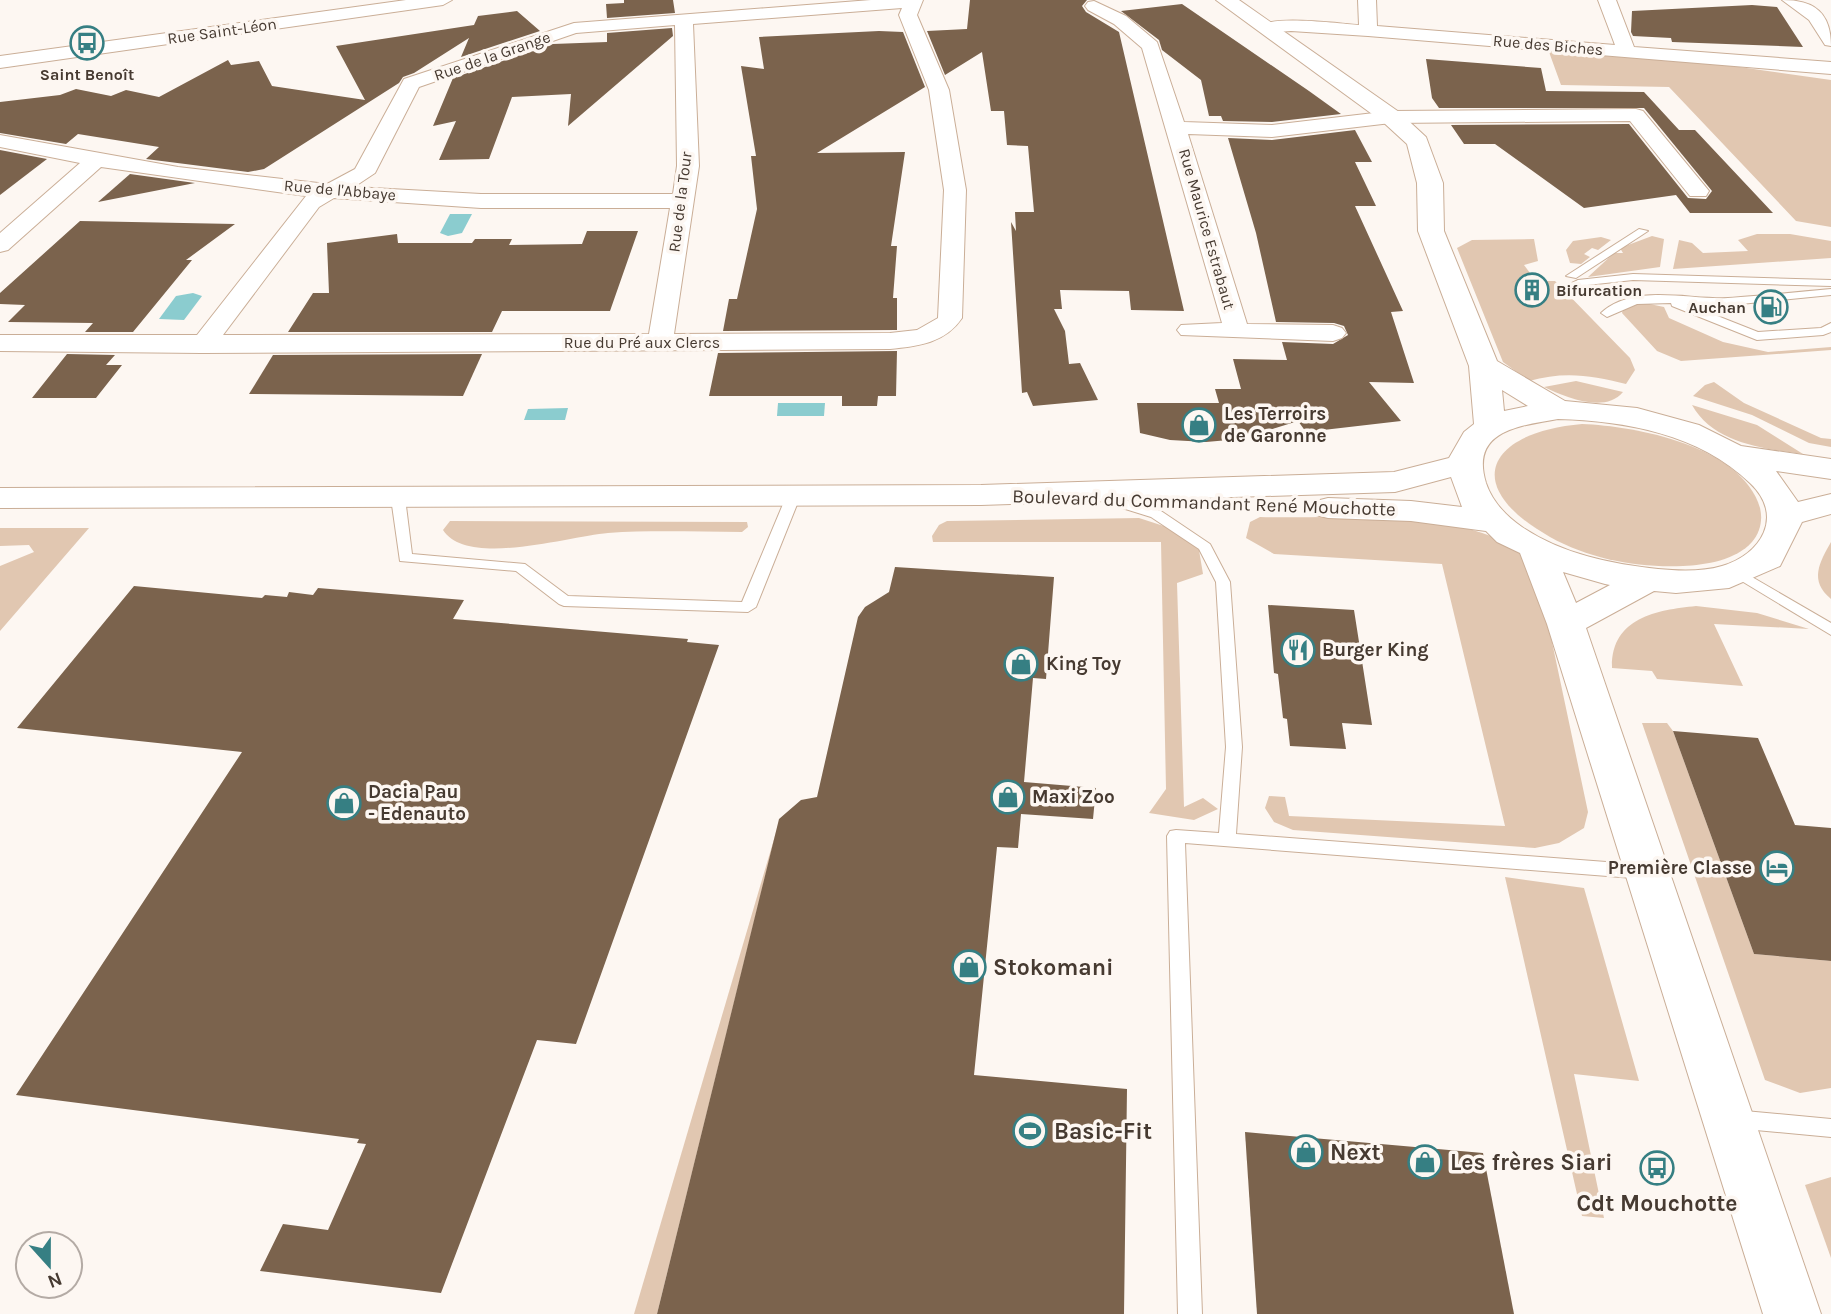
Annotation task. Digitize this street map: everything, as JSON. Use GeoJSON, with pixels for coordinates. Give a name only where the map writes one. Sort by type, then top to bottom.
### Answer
{"type":"FeatureCollection","features":[{"type":"Feature","properties":{"kind":"main road"},"geometry":{"type":"LineString","coordinates":[[1226,0],[1391,117],[1418,142],[1430,183],[1430,231],[1484,366],[1490,428]]}},
{"type":"Feature","properties":{"kind":"main road"},"geometry":{"type":"LineString","coordinates":[[1484,366],[1558,410]]}},
{"type":"Feature","properties":{"kind":"main road"},"geometry":{"type":"LineString","coordinates":[[1558,410],[1621,413],[1657,421],[1693,433],[1736,455],[1761,474],[1778,495],[1786,516],[1783,539],[1768,559],[1740,574],[1696,582],[1646,581],[1588,570],[1535,550],[1493,522],[1469,492],[1463,464],[1471,444],[1490,428],[1521,416],[1558,410]]}},
{"type":"Feature","properties":{"kind":"main road"},"geometry":{"type":"LineString","coordinates":[[1736,455],[1831,469]]}},
{"type":"Feature","properties":{"kind":"main road","name":"Boulevard du Commandant René Mouchotte"},"geometry":{"type":"LineString","coordinates":[[1001,495],[1395,482],[1463,464]]}},
{"type":"Feature","properties":{"kind":"main road"},"geometry":{"type":"LineString","coordinates":[[0,498],[1001,495]]}},
{"type":"Feature","properties":{"kind":"main road","name":"Boulevard du Commandant René Mouchotte"},"geometry":{"type":"LineString","coordinates":[[1001,495],[1411,511],[1493,522]]}},
{"type":"Feature","properties":{"kind":"main road"},"geometry":{"type":"LineString","coordinates":[[1786,516],[1831,504]]}},
{"type":"Feature","properties":{"kind":"main road"},"geometry":{"type":"LineString","coordinates":[[1535,550],[1566,624],[1792,1314]]}},
{"type":"Feature","properties":{"kind":"main road"},"geometry":{"type":"LineString","coordinates":[[1566,624],[1646,581]]}},
{"type":"Feature","properties":{"kind":"street","name":"Rue Saint-Léon"},"geometry":{"type":"LineString","coordinates":[[0,62],[443,0]]}},
{"type":"Feature","properties":{"kind":"street"},"geometry":{"type":"LineString","coordinates":[[1367,0],[1368,31]]}},
{"type":"Feature","properties":{"kind":"street"},"geometry":{"type":"LineString","coordinates":[[1607,0],[1626,51]]}},
{"type":"Feature","properties":{"kind":"street"},"geometry":{"type":"LineString","coordinates":[[1791,0],[1816,17],[1831,41]]}},
{"type":"Feature","properties":{"kind":"street","name":"Rue de la Grange"},"geometry":{"type":"LineString","coordinates":[[202,345],[311,202],[364,173],[411,83],[575,28],[913,1]]}},
{"type":"Feature","properties":{"kind":"street","name":"Rue du Pré aux Clercs"},"geometry":{"type":"LineString","coordinates":[[0,343],[202,345],[890,341],[929,334],[947,324],[950,318],[955,190],[939,90],[908,15],[913,1]]}},
{"type":"Feature","properties":{"kind":"street","name":"Rue Maurice Estrabaut"},"geometry":{"type":"LineString","coordinates":[[1094,6],[1120,20],[1151,47],[1178,128],[1237,331]]}},
{"type":"Feature","properties":{"kind":"street","name":"Rue de la Tour"},"geometry":{"type":"LineString","coordinates":[[660,342],[688,166],[684,20]]}},
{"type":"Feature","properties":{"kind":"street","name":"Rue des Biches"},"geometry":{"type":"LineString","coordinates":[[1265,28],[1291,26],[1368,31],[1831,68]]}},
{"type":"Feature","properties":{"kind":"street","name":"Rue Maurice Estrabaut"},"geometry":{"type":"LineString","coordinates":[[1178,128],[1272,131],[1391,117],[1636,115],[1698,191]]}},
{"type":"Feature","properties":{"kind":"street","name":"Rue de l'Abbaye"},"geometry":{"type":"LineString","coordinates":[[0,141],[95,161],[334,191],[480,201],[683,201]]}},
{"type":"Feature","properties":{"kind":"street"},"geometry":{"type":"LineString","coordinates":[[0,245],[95,161]]}},
{"type":"Feature","properties":{"kind":"street","name":"Rue Maurice Estrabaut"},"geometry":{"type":"LineString","coordinates":[[1190,330],[1333,333]]}},
{"type":"Feature","properties":{"kind":"lane"},"geometry":{"type":"LineString","coordinates":[[1643,230],[1575,280],[1633,276],[1831,283]]}},
{"type":"Feature","properties":{"kind":"lane"},"geometry":{"type":"LineString","coordinates":[[1606,313],[1628,300],[1716,302],[1831,292]]}},
{"type":"Feature","properties":{"kind":"lane"},"geometry":{"type":"LineString","coordinates":[[1663,299],[1757,336],[1823,331],[1831,327]]}},
{"type":"Feature","properties":{"kind":"lane"},"geometry":{"type":"LineString","coordinates":[[398,498],[405,558],[520,568],[564,601],[748,607],[793,497]]}},
{"type":"Feature","properties":{"kind":"lane"},"geometry":{"type":"LineString","coordinates":[[1111,500],[1156,514],[1205,547],[1223,582],[1234,747],[1227,839]]}},
{"type":"Feature","properties":{"kind":"lane"},"geometry":{"type":"LineString","coordinates":[[1740,574],[1831,630]]}},
{"type":"Feature","properties":{"kind":"lane"},"geometry":{"type":"LineString","coordinates":[[1190,1314],[1176,836],[1647,872]]}},
{"type":"Feature","properties":{"kind":"lane"},"geometry":{"type":"LineString","coordinates":[[1728,1119],[1831,1128]]}},
{"type":"Feature","properties":{"kind":"shaded area"},"geometry":{"type":"Polygon","coordinates":[[[1549,52],[1718,64],[1831,80],[1831,227],[1796,221],[1669,87],[1561,85],[1549,52]]]}},
{"type":"Feature","properties":{"kind":"shaded area"},"geometry":{"type":"Polygon","coordinates":[[[1757,234],[1790,234],[1831,241],[1831,258],[1673,269],[1679,240],[1692,243],[1703,253],[1748,251],[1738,240],[1757,234]]]}},
{"type":"Feature","properties":{"kind":"shaded area"},"geometry":{"type":"Polygon","coordinates":[[[1652,236],[1664,239],[1660,267],[1588,277],[1614,253],[1623,253],[1620,248],[1652,236]]]}},
{"type":"Feature","properties":{"kind":"shaded area"},"geometry":{"type":"Polygon","coordinates":[[[1601,237],[1611,240],[1598,250],[1592,248],[1584,254],[1590,257],[1581,264],[1570,263],[1566,250],[1573,241],[1601,237]]]}},
{"type":"Feature","properties":{"kind":"shaded area"},"geometry":{"type":"Polygon","coordinates":[[[1534,239],[1538,261],[1524,265],[1536,281],[1555,281],[1630,358],[1635,370],[1626,384],[1577,375],[1529,381],[1503,362],[1457,248],[1472,240],[1534,239]]]}},
{"type":"Feature","properties":{"kind":"shaded area"},"geometry":{"type":"Polygon","coordinates":[[[1640,302],[1664,307],[1669,318],[1723,342],[1768,352],[1831,347],[1831,350],[1681,361],[1657,351],[1622,313],[1623,309],[1640,302]]]}},
{"type":"Feature","properties":{"kind":"shaded area"},"geometry":{"type":"Polygon","coordinates":[[[1576,381],[1623,392],[1615,399],[1596,403],[1573,399],[1544,387],[1576,381]]]}},
{"type":"Feature","properties":{"kind":"shaded area"},"geometry":{"type":"Polygon","coordinates":[[[1714,382],[1744,403],[1821,438],[1831,439],[1831,447],[1809,443],[1752,415],[1693,396],[1705,385],[1714,382]]]}},
{"type":"Feature","properties":{"kind":"shaded area"},"geometry":{"type":"Polygon","coordinates":[[[1692,405],[1757,425],[1803,454],[1772,450],[1726,436],[1701,418],[1692,405]]]}},
{"type":"Feature","properties":{"kind":"shaded area"},"geometry":{"type":"Polygon","coordinates":[[[1582,424],[1630,429],[1684,443],[1732,469],[1749,487],[1760,508],[1761,522],[1755,538],[1738,553],[1711,563],[1666,566],[1631,564],[1565,545],[1521,518],[1503,499],[1495,481],[1497,464],[1507,450],[1525,438],[1550,429],[1582,424]]]}},
{"type":"Feature","properties":{"kind":"shaded area"},"geometry":{"type":"Polygon","coordinates":[[[1260,517],[1358,517],[1430,521],[1463,527],[1493,537],[1521,553],[1538,576],[1588,812],[1584,828],[1559,843],[1535,848],[1293,830],[1274,822],[1265,808],[1269,796],[1285,797],[1289,816],[1505,826],[1442,564],[1274,554],[1246,538],[1250,522],[1260,517]]]}},
{"type":"Feature","properties":{"kind":"shaded area"},"geometry":{"type":"Polygon","coordinates":[[[1139,518],[1176,530],[1199,550],[1203,574],[1177,583],[1184,807],[1203,798],[1218,809],[1194,820],[1149,813],[1166,789],[1161,542],[933,542],[932,536],[939,525],[947,521],[1139,518]]]}},
{"type":"Feature","properties":{"kind":"shaded area"},"geometry":{"type":"Polygon","coordinates":[[[450,521],[747,522],[748,527],[742,532],[608,533],[520,547],[496,548],[474,547],[455,541],[443,530],[450,521]]]}},
{"type":"Feature","properties":{"kind":"shaded area"},"geometry":{"type":"Polygon","coordinates":[[[0,528],[89,528],[0,631],[0,566],[34,552],[29,545],[0,546],[0,528]]]}},
{"type":"Feature","properties":{"kind":"shaded area"},"geometry":{"type":"Polygon","coordinates":[[[1831,542],[1831,599],[1820,585],[1818,572],[1831,542]]]}},
{"type":"Feature","properties":{"kind":"shaded area"},"geometry":{"type":"Polygon","coordinates":[[[1696,606],[1757,613],[1809,629],[1714,624],[1743,686],[1657,679],[1652,671],[1612,668],[1619,638],[1628,627],[1652,614],[1696,606]]]}},
{"type":"Feature","properties":{"kind":"shaded area"},"geometry":{"type":"Polygon","coordinates":[[[1642,723],[1667,723],[1673,731],[1754,954],[1831,961],[1831,1088],[1800,1093],[1765,1080],[1642,723]]]}},
{"type":"Feature","properties":{"kind":"shaded area"},"geometry":{"type":"Polygon","coordinates":[[[777,829],[657,1314],[634,1314],[777,829]]]}},
{"type":"Feature","properties":{"kind":"shaded area"},"geometry":{"type":"Polygon","coordinates":[[[1505,877],[1584,888],[1639,1081],[1574,1074],[1604,1218],[1582,1216],[1505,877]]]}},
{"type":"Feature","properties":{"kind":"shaded area"},"geometry":{"type":"Polygon","coordinates":[[[1831,1177],[1831,1258],[1805,1185],[1831,1177]]]}},
{"type":"Feature","properties":{"kind":"water"},"geometry":{"type":"Polygon","coordinates":[[[450,214],[472,214],[462,233],[448,236],[440,233],[450,214]]]}},
{"type":"Feature","properties":{"kind":"water"},"geometry":{"type":"Polygon","coordinates":[[[193,293],[202,296],[184,320],[159,319],[176,296],[193,293]]]}},
{"type":"Feature","properties":{"kind":"water"},"geometry":{"type":"Polygon","coordinates":[[[778,403],[825,403],[824,416],[777,416],[778,403]]]}},
{"type":"Feature","properties":{"kind":"water"},"geometry":{"type":"Polygon","coordinates":[[[568,408],[565,420],[524,420],[528,409],[568,408]]]}},
{"type":"Feature","properties":{"kind":"building"},"geometry":{"type":"Polygon","coordinates":[[[624,0],[673,0],[675,13],[607,18],[606,4],[624,3],[624,0]]]}},
{"type":"Feature","properties":{"kind":"building"},"geometry":{"type":"Polygon","coordinates":[[[970,0],[1087,0],[1082,6],[1086,12],[1119,32],[1184,311],[1131,310],[1129,291],[1060,290],[1062,309],[1054,309],[1065,331],[1069,364],[1080,363],[1098,400],[1033,406],[1027,392],[1022,393],[1011,222],[1016,231],[1015,212],[1034,212],[1028,146],[1007,145],[1004,111],[991,111],[982,52],[945,75],[927,31],[967,29],[970,0]]]}},
{"type":"Feature","properties":{"kind":"building"},"geometry":{"type":"Polygon","coordinates":[[[1182,4],[1341,114],[1272,122],[1223,121],[1221,116],[1209,116],[1201,80],[1162,50],[1159,40],[1121,11],[1182,4]]]}},
{"type":"Feature","properties":{"kind":"building"},"geometry":{"type":"Polygon","coordinates":[[[1752,5],[1777,7],[1803,47],[1672,42],[1671,38],[1633,36],[1631,32],[1632,11],[1752,5]]]}},
{"type":"Feature","properties":{"kind":"building"},"geometry":{"type":"Polygon","coordinates":[[[517,11],[540,31],[461,57],[469,38],[414,73],[403,77],[399,83],[264,169],[248,172],[146,159],[159,147],[78,134],[66,144],[0,133],[0,102],[60,95],[76,89],[111,96],[126,90],[159,97],[228,60],[231,65],[259,61],[272,86],[365,100],[336,46],[474,25],[478,16],[517,11]]]}},
{"type":"Feature","properties":{"kind":"building"},"geometry":{"type":"Polygon","coordinates":[[[672,28],[673,36],[568,126],[571,94],[512,97],[489,159],[439,160],[456,121],[433,126],[453,78],[553,44],[607,42],[607,33],[672,28]]]}},
{"type":"Feature","properties":{"kind":"building"},"geometry":{"type":"Polygon","coordinates":[[[903,32],[925,87],[817,153],[905,152],[891,246],[897,246],[893,298],[897,298],[897,330],[723,331],[729,299],[737,299],[757,209],[751,156],[756,156],[741,66],[764,69],[759,37],[903,32]]]}},
{"type":"Feature","properties":{"kind":"building"},"geometry":{"type":"Polygon","coordinates":[[[1426,59],[1541,68],[1546,91],[1644,92],[1679,130],[1695,130],[1773,213],[1690,213],[1676,195],[1584,208],[1495,144],[1464,144],[1451,125],[1629,124],[1688,198],[1706,199],[1712,191],[1644,108],[1439,108],[1432,98],[1426,59]]]}},
{"type":"Feature","properties":{"kind":"building"},"geometry":{"type":"Polygon","coordinates":[[[1355,130],[1372,162],[1355,162],[1376,206],[1355,206],[1403,311],[1391,312],[1414,383],[1369,382],[1401,421],[1306,432],[1298,421],[1240,439],[1206,442],[1170,440],[1140,433],[1137,403],[1219,403],[1215,389],[1241,389],[1233,359],[1287,360],[1282,342],[1333,344],[1348,335],[1344,326],[1334,323],[1276,322],[1256,233],[1228,138],[1272,140],[1355,130]]]}},
{"type":"Feature","properties":{"kind":"building"},"geometry":{"type":"Polygon","coordinates":[[[0,150],[47,159],[0,195],[0,150]]]}},
{"type":"Feature","properties":{"kind":"building"},"geometry":{"type":"Polygon","coordinates":[[[130,174],[195,183],[98,202],[130,174]]]}},
{"type":"Feature","properties":{"kind":"building"},"geometry":{"type":"Polygon","coordinates":[[[80,221],[235,224],[186,260],[192,260],[133,332],[85,332],[93,323],[8,322],[25,305],[0,304],[0,293],[80,221]]]}},
{"type":"Feature","properties":{"kind":"building"},"geometry":{"type":"Polygon","coordinates":[[[587,231],[638,231],[610,311],[502,311],[492,332],[288,332],[313,293],[329,293],[327,243],[397,234],[398,243],[472,243],[475,239],[512,239],[509,245],[582,244],[587,231]]]}},
{"type":"Feature","properties":{"kind":"building"},"geometry":{"type":"Polygon","coordinates":[[[897,351],[896,396],[878,396],[877,406],[842,406],[842,396],[709,396],[718,353],[897,351]]]}},
{"type":"Feature","properties":{"kind":"building"},"geometry":{"type":"Polygon","coordinates":[[[67,354],[115,355],[106,365],[122,365],[96,398],[32,398],[67,354]]]}},
{"type":"Feature","properties":{"kind":"building"},"geometry":{"type":"Polygon","coordinates":[[[482,354],[463,396],[249,394],[273,355],[482,354]]]}},
{"type":"Feature","properties":{"kind":"building"},"geometry":{"type":"Polygon","coordinates":[[[895,567],[1054,577],[1046,679],[1033,678],[1024,782],[1096,788],[1093,819],[1021,814],[1018,848],[997,847],[974,1075],[1127,1089],[1124,1314],[657,1314],[779,819],[801,800],[817,797],[858,617],[865,607],[889,592],[895,567]]]}},
{"type":"Feature","properties":{"kind":"building"},"geometry":{"type":"Polygon","coordinates":[[[134,586],[262,598],[265,595],[287,597],[289,592],[313,595],[318,588],[464,600],[453,619],[688,639],[687,642],[719,645],[576,1044],[537,1040],[441,1293],[260,1271],[283,1224],[328,1230],[366,1144],[357,1143],[359,1139],[16,1095],[242,752],[17,728],[134,586]]]}},
{"type":"Feature","properties":{"kind":"building"},"geometry":{"type":"Polygon","coordinates":[[[1268,605],[1354,610],[1372,725],[1342,723],[1346,749],[1290,746],[1287,719],[1283,718],[1278,674],[1274,673],[1268,605]]]}},
{"type":"Feature","properties":{"kind":"building","name":"Première Classe"},"geometry":{"type":"Polygon","coordinates":[[[1673,731],[1758,738],[1795,825],[1831,828],[1831,961],[1754,954],[1673,731]]]}},
{"type":"Feature","properties":{"kind":"building"},"geometry":{"type":"Polygon","coordinates":[[[1245,1132],[1483,1153],[1514,1314],[1257,1314],[1245,1132]]]}},
{"type":"Feature","properties":{"kind":"place","name":"Saint Benoît"},"geometry":{"type":"Point","coordinates":[87,43]}},
{"type":"Feature","properties":{"kind":"place","name":"Bifurcation"},"geometry":{"type":"Point","coordinates":[1532,290]}},
{"type":"Feature","properties":{"kind":"place","name":"Auchan"},"geometry":{"type":"Point","coordinates":[1771,307]}},
{"type":"Feature","properties":{"kind":"place","name":"Les Terroirs de Garonne"},"geometry":{"type":"Point","coordinates":[1199,425]}},
{"type":"Feature","properties":{"kind":"place","name":"Burger King"},"geometry":{"type":"Point","coordinates":[1298,650]}},
{"type":"Feature","properties":{"kind":"place","name":"King Toy"},"geometry":{"type":"Point","coordinates":[1021,664]}},
{"type":"Feature","properties":{"kind":"place","name":"Maxi Zoo"},"geometry":{"type":"Point","coordinates":[1008,797]}},
{"type":"Feature","properties":{"kind":"place","name":"Dacia Pau - Edenauto"},"geometry":{"type":"Point","coordinates":[344,803]}},
{"type":"Feature","properties":{"kind":"place","name":"Première Classe"},"geometry":{"type":"Point","coordinates":[1777,868]}},
{"type":"Feature","properties":{"kind":"place","name":"Stokomani"},"geometry":{"type":"Point","coordinates":[969,967]}},
{"type":"Feature","properties":{"kind":"place","name":"Basic-Fit"},"geometry":{"type":"Point","coordinates":[1030,1131]}},
{"type":"Feature","properties":{"kind":"place","name":"Next"},"geometry":{"type":"Point","coordinates":[1306,1152]}},
{"type":"Feature","properties":{"kind":"place","name":"Les frères Siari"},"geometry":{"type":"Point","coordinates":[1425,1162]}},
{"type":"Feature","properties":{"kind":"place","name":"Cdt Mouchotte"},"geometry":{"type":"Point","coordinates":[1657,1168]}}]}
